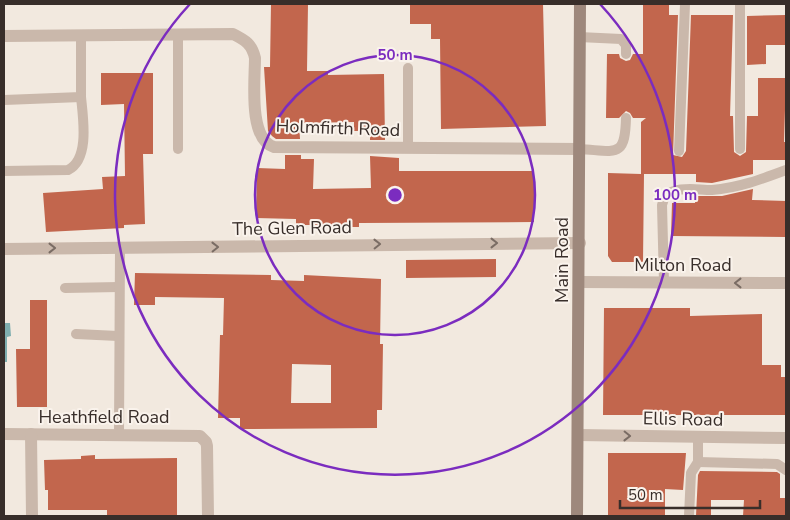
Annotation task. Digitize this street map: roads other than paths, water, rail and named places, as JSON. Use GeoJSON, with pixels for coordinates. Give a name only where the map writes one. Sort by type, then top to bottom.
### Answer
{"type":"FeatureCollection","features":[{"type":"Feature","properties":{"kind":"main road","name":"Main Road"},"geometry":{"type":"LineString","coordinates":[[577,516],[580,282],[580,4]]}},
{"type":"Feature","properties":{"kind":"street","name":"Holmfirth Road"},"geometry":{"type":"LineString","coordinates":[[4,36],[233,34],[245,40],[252,48],[255,58],[256,128],[268,145],[280,147],[580,149]]}},
{"type":"Feature","properties":{"kind":"street","name":"The Glen Road"},"geometry":{"type":"LineString","coordinates":[[4,249],[580,243]]}},
{"type":"Feature","properties":{"kind":"street","name":"Milton Road"},"geometry":{"type":"LineString","coordinates":[[580,282],[786,283]]}},
{"type":"Feature","properties":{"kind":"street","name":"Heathfield Road"},"geometry":{"type":"LineString","coordinates":[[4,434],[195,434],[204,438],[207,446],[208,516]]}},
{"type":"Feature","properties":{"kind":"street"},"geometry":{"type":"LineString","coordinates":[[31,434],[32,516]]}},
{"type":"Feature","properties":{"kind":"street","name":"Ellis Road"},"geometry":{"type":"LineString","coordinates":[[578,434],[786,438]]}},
{"type":"Feature","properties":{"kind":"lane"},"geometry":{"type":"LineString","coordinates":[[679,151],[685,4]]}},
{"type":"Feature","properties":{"kind":"lane"},"geometry":{"type":"LineString","coordinates":[[740,4],[740,149]]}},
{"type":"Feature","properties":{"kind":"lane"},"geometry":{"type":"LineString","coordinates":[[178,34],[178,149]]}},
{"type":"Feature","properties":{"kind":"lane"},"geometry":{"type":"LineString","coordinates":[[4,172],[68,170],[74,167],[80,158],[81,35]]}},
{"type":"Feature","properties":{"kind":"lane"},"geometry":{"type":"LineString","coordinates":[[579,37],[621,39],[626,45],[626,54]]}},
{"type":"Feature","properties":{"kind":"lane"},"geometry":{"type":"LineString","coordinates":[[408,68],[408,147]]}},
{"type":"Feature","properties":{"kind":"lane"},"geometry":{"type":"LineString","coordinates":[[4,100],[81,98]]}},
{"type":"Feature","properties":{"kind":"lane"},"geometry":{"type":"LineString","coordinates":[[580,149],[610,151],[620,148],[624,144],[626,118]]}},
{"type":"Feature","properties":{"kind":"lane"},"geometry":{"type":"LineString","coordinates":[[664,282],[662,204],[665,196],[672,191],[684,189],[712,190],[745,185],[786,170]]}},
{"type":"Feature","properties":{"kind":"lane"},"geometry":{"type":"LineString","coordinates":[[119,434],[118,336],[120,248]]}},
{"type":"Feature","properties":{"kind":"lane"},"geometry":{"type":"LineString","coordinates":[[64,288],[119,286]]}},
{"type":"Feature","properties":{"kind":"lane"},"geometry":{"type":"LineString","coordinates":[[76,334],[118,336]]}},
{"type":"Feature","properties":{"kind":"lane"},"geometry":{"type":"LineString","coordinates":[[690,516],[691,474],[698,462],[698,436]]}},
{"type":"Feature","properties":{"kind":"lane"},"geometry":{"type":"LineString","coordinates":[[698,462],[777,464],[786,470]]}},
{"type":"Feature","properties":{"kind":"water"},"geometry":{"type":"Polygon","coordinates":[[[4,323],[10,323],[11,336],[7,337],[7,362],[4,362],[4,323]]]}}]}
